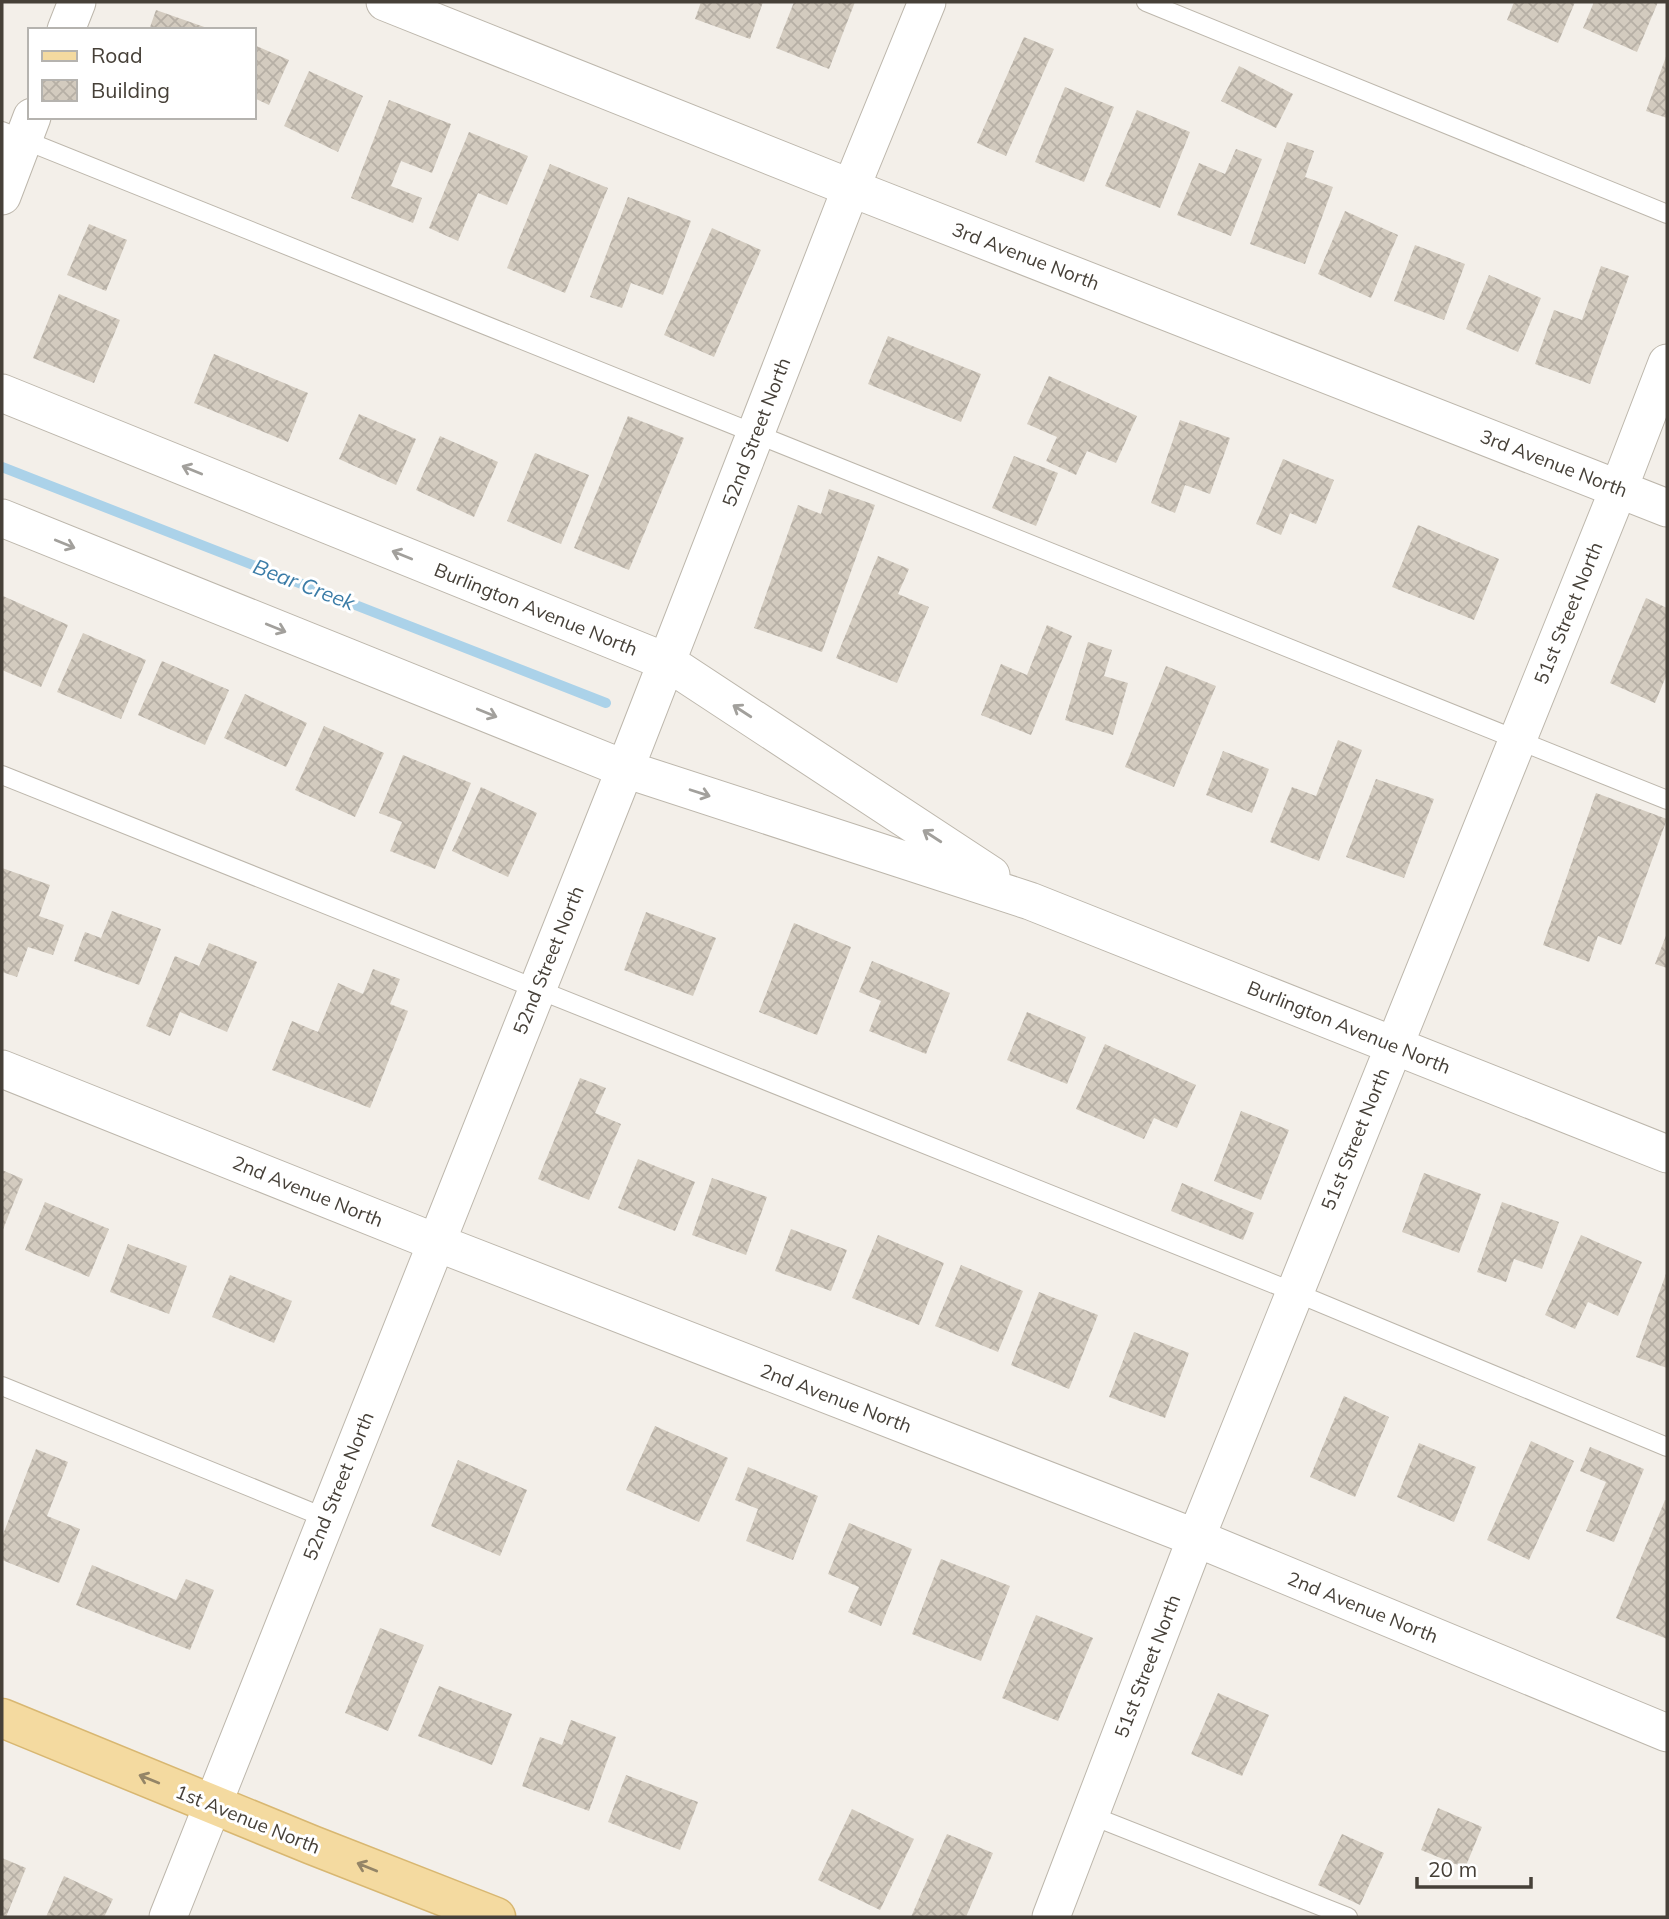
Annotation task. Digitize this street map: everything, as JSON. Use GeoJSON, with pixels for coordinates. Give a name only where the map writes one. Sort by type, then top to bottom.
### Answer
{"type":"FeatureCollection","features":[{"type":"Feature","properties":{"kind":"main road","name":"1st Avenue North"},"geometry":{"type":"LineString","coordinates":[[2,1718],[212,1805],[496,1917]]}},
{"type":"Feature","properties":{"kind":"street"},"geometry":{"type":"LineString","coordinates":[[67,28],[77,2]]}},
{"type":"Feature","properties":{"kind":"street","name":"3rd Avenue North"},"geometry":{"type":"LineString","coordinates":[[385,2],[1667,508]]}},
{"type":"Feature","properties":{"kind":"street","name":"52nd Street North"},"geometry":{"type":"LineString","coordinates":[[168,1917],[625,769],[851,188],[927,2]]}},
{"type":"Feature","properties":{"kind":"street"},"geometry":{"type":"LineString","coordinates":[[2,196],[19,129]]}},
{"type":"Feature","properties":{"kind":"street","name":"51st Street North"},"geometry":{"type":"LineString","coordinates":[[1051,1917],[1196,1538],[1667,363]]}},
{"type":"Feature","properties":{"kind":"street","name":"Burlington Avenue North"},"geometry":{"type":"LineString","coordinates":[[2,393],[667,662],[1030,901]]}},
{"type":"Feature","properties":{"kind":"street","name":"Burlington Avenue North"},"geometry":{"type":"LineString","coordinates":[[2,518],[625,769],[1030,901],[1667,1154]]}},
{"type":"Feature","properties":{"kind":"street","name":"2nd Avenue North"},"geometry":{"type":"LineString","coordinates":[[2,1069],[435,1242],[1196,1538],[1667,1733]]}},
{"type":"Feature","properties":{"kind":"lane"},"geometry":{"type":"LineString","coordinates":[[1146,2],[1667,214]]}},
{"type":"Feature","properties":{"kind":"lane"},"geometry":{"type":"LineString","coordinates":[[19,129],[755,434],[1667,800]]}},
{"type":"Feature","properties":{"kind":"lane"},"geometry":{"type":"LineString","coordinates":[[2,775],[1294,1292],[1667,1447]]}},
{"type":"Feature","properties":{"kind":"lane"},"geometry":{"type":"LineString","coordinates":[[2,1386],[326,1518]]}},
{"type":"Feature","properties":{"kind":"lane"},"geometry":{"type":"LineString","coordinates":[[1090,1815],[1348,1917]]}},
{"type":"Feature","properties":{"kind":"building"},"geometry":{"type":"Polygon","coordinates":[[[701,2],[763,2],[750,39],[695,19],[701,2]]]}},
{"type":"Feature","properties":{"kind":"building"},"geometry":{"type":"Polygon","coordinates":[[[794,2],[855,2],[829,69],[776,48],[794,2]]]}},
{"type":"Feature","properties":{"kind":"building"},"geometry":{"type":"Polygon","coordinates":[[[1514,2],[1575,2],[1558,43],[1507,20],[1514,2]]]}},
{"type":"Feature","properties":{"kind":"building"},"geometry":{"type":"Polygon","coordinates":[[[1594,2],[1658,2],[1637,52],[1583,28],[1594,2]]]}},
{"type":"Feature","properties":{"kind":"building"},"geometry":{"type":"Polygon","coordinates":[[[156,10],[207,28],[150,28],[156,10]]]}},
{"type":"Feature","properties":{"kind":"building"},"geometry":{"type":"Polygon","coordinates":[[[1024,37],[1054,49],[1006,156],[977,143],[1024,37]]]}},
{"type":"Feature","properties":{"kind":"building"},"geometry":{"type":"Polygon","coordinates":[[[256,46],[289,60],[269,105],[256,99],[256,46]]]}},
{"type":"Feature","properties":{"kind":"building"},"geometry":{"type":"Polygon","coordinates":[[[1667,54],[1667,118],[1646,111],[1667,54]]]}},
{"type":"Feature","properties":{"kind":"building"},"geometry":{"type":"Polygon","coordinates":[[[1239,66],[1293,94],[1276,128],[1221,101],[1239,66]]]}},
{"type":"Feature","properties":{"kind":"building"},"geometry":{"type":"Polygon","coordinates":[[[309,71],[363,96],[338,152],[284,126],[309,71]]]}},
{"type":"Feature","properties":{"kind":"building"},"geometry":{"type":"Polygon","coordinates":[[[1065,87],[1114,107],[1084,182],[1035,162],[1065,87]]]}},
{"type":"Feature","properties":{"kind":"building"},"geometry":{"type":"Polygon","coordinates":[[[389,100],[451,124],[432,173],[401,161],[391,186],[422,198],[413,223],[351,198],[389,100]]]}},
{"type":"Feature","properties":{"kind":"building"},"geometry":{"type":"Polygon","coordinates":[[[1137,110],[1190,132],[1160,208],[1105,186],[1137,110]]]}},
{"type":"Feature","properties":{"kind":"building"},"geometry":{"type":"Polygon","coordinates":[[[469,132],[528,156],[507,205],[478,193],[458,241],[429,228],[469,132]]]}},
{"type":"Feature","properties":{"kind":"building"},"geometry":{"type":"Polygon","coordinates":[[[1287,142],[1314,151],[1305,177],[1333,187],[1305,264],[1250,244],[1287,142]]]}},
{"type":"Feature","properties":{"kind":"building"},"geometry":{"type":"Polygon","coordinates":[[[1236,149],[1262,159],[1231,236],[1177,215],[1199,163],[1225,174],[1236,149]]]}},
{"type":"Feature","properties":{"kind":"building"},"geometry":{"type":"Polygon","coordinates":[[[550,164],[608,188],[565,293],[507,268],[550,164]]]}},
{"type":"Feature","properties":{"kind":"building"},"geometry":{"type":"Polygon","coordinates":[[[628,197],[691,221],[663,295],[631,283],[622,308],[590,297],[628,197]]]}},
{"type":"Feature","properties":{"kind":"building"},"geometry":{"type":"Polygon","coordinates":[[[1345,211],[1398,235],[1371,298],[1318,274],[1345,211]]]}},
{"type":"Feature","properties":{"kind":"building"},"geometry":{"type":"Polygon","coordinates":[[[89,224],[127,240],[106,291],[67,275],[89,224]]]}},
{"type":"Feature","properties":{"kind":"building"},"geometry":{"type":"Polygon","coordinates":[[[712,228],[761,250],[714,357],[664,335],[712,228]]]}},
{"type":"Feature","properties":{"kind":"building"},"geometry":{"type":"Polygon","coordinates":[[[1415,245],[1465,264],[1444,320],[1394,301],[1415,245]]]}},
{"type":"Feature","properties":{"kind":"building"},"geometry":{"type":"Polygon","coordinates":[[[1601,266],[1629,276],[1590,384],[1535,364],[1554,310],[1582,320],[1601,266]]]}},
{"type":"Feature","properties":{"kind":"building"},"geometry":{"type":"Polygon","coordinates":[[[1489,275],[1541,298],[1518,352],[1466,329],[1489,275]]]}},
{"type":"Feature","properties":{"kind":"building"},"geometry":{"type":"Polygon","coordinates":[[[59,294],[120,320],[94,383],[33,358],[59,294]]]}},
{"type":"Feature","properties":{"kind":"building"},"geometry":{"type":"Polygon","coordinates":[[[888,336],[981,374],[961,422],[868,384],[888,336]]]}},
{"type":"Feature","properties":{"kind":"building"},"geometry":{"type":"Polygon","coordinates":[[[214,354],[308,393],[288,442],[194,403],[214,354]]]}},
{"type":"Feature","properties":{"kind":"building"},"geometry":{"type":"Polygon","coordinates":[[[1049,376],[1137,416],[1116,463],[1087,451],[1076,475],[1046,461],[1057,437],[1027,424],[1049,376]]]}},
{"type":"Feature","properties":{"kind":"building"},"geometry":{"type":"Polygon","coordinates":[[[359,414],[416,439],[396,485],[339,459],[359,414]]]}},
{"type":"Feature","properties":{"kind":"building"},"geometry":{"type":"Polygon","coordinates":[[[628,416],[684,438],[629,570],[574,548],[628,416]]]}},
{"type":"Feature","properties":{"kind":"building"},"geometry":{"type":"Polygon","coordinates":[[[1180,420],[1230,438],[1210,494],[1185,485],[1175,513],[1151,503],[1180,420]]]}},
{"type":"Feature","properties":{"kind":"building"},"geometry":{"type":"Polygon","coordinates":[[[440,436],[498,462],[474,517],[416,490],[440,436]]]}},
{"type":"Feature","properties":{"kind":"building"},"geometry":{"type":"Polygon","coordinates":[[[535,453],[589,475],[561,544],[507,521],[535,453]]]}},
{"type":"Feature","properties":{"kind":"building"},"geometry":{"type":"Polygon","coordinates":[[[1014,456],[1058,473],[1036,526],[992,508],[1014,456]]]}},
{"type":"Feature","properties":{"kind":"building"},"geometry":{"type":"Polygon","coordinates":[[[1283,459],[1334,480],[1316,524],[1290,513],[1281,535],[1256,524],[1283,459]]]}},
{"type":"Feature","properties":{"kind":"building"},"geometry":{"type":"Polygon","coordinates":[[[829,489],[875,505],[822,652],[754,628],[798,505],[821,514],[829,489]]]}},
{"type":"Feature","properties":{"kind":"building"},"geometry":{"type":"Polygon","coordinates":[[[1418,525],[1499,559],[1474,620],[1392,587],[1418,525]]]}},
{"type":"Feature","properties":{"kind":"building"},"geometry":{"type":"Polygon","coordinates":[[[878,556],[909,569],[898,594],[929,607],[897,683],[836,658],[878,556]]]}},
{"type":"Feature","properties":{"kind":"building"},"geometry":{"type":"Polygon","coordinates":[[[3,596],[68,625],[41,687],[2,670],[3,596]]]}},
{"type":"Feature","properties":{"kind":"building"},"geometry":{"type":"Polygon","coordinates":[[[1646,598],[1667,608],[1667,674],[1655,703],[1610,683],[1646,598]]]}},
{"type":"Feature","properties":{"kind":"building"},"geometry":{"type":"Polygon","coordinates":[[[1047,625],[1072,636],[1031,735],[981,715],[1001,664],[1027,675],[1047,625]]]}},
{"type":"Feature","properties":{"kind":"building"},"geometry":{"type":"Polygon","coordinates":[[[83,633],[146,660],[121,719],[57,692],[83,633]]]}},
{"type":"Feature","properties":{"kind":"building"},"geometry":{"type":"Polygon","coordinates":[[[1088,642],[1112,650],[1104,676],[1128,683],[1113,735],[1065,720],[1088,642]]]}},
{"type":"Feature","properties":{"kind":"building"},"geometry":{"type":"Polygon","coordinates":[[[162,661],[229,690],[205,745],[138,715],[162,661]]]}},
{"type":"Feature","properties":{"kind":"building"},"geometry":{"type":"Polygon","coordinates":[[[1166,666],[1216,686],[1174,787],[1125,767],[1166,666]]]}},
{"type":"Feature","properties":{"kind":"building"},"geometry":{"type":"Polygon","coordinates":[[[245,694],[307,723],[286,767],[224,738],[245,694]]]}},
{"type":"Feature","properties":{"kind":"building"},"geometry":{"type":"Polygon","coordinates":[[[324,726],[384,753],[355,817],[295,790],[324,726]]]}},
{"type":"Feature","properties":{"kind":"building"},"geometry":{"type":"Polygon","coordinates":[[[1338,740],[1362,750],[1319,861],[1270,842],[1292,787],[1316,796],[1338,740]]]}},
{"type":"Feature","properties":{"kind":"building"},"geometry":{"type":"Polygon","coordinates":[[[1223,751],[1269,769],[1252,813],[1206,795],[1223,751]]]}},
{"type":"Feature","properties":{"kind":"building"},"geometry":{"type":"Polygon","coordinates":[[[403,755],[471,783],[435,869],[390,851],[402,822],[379,813],[403,755]]]}},
{"type":"Feature","properties":{"kind":"building"},"geometry":{"type":"Polygon","coordinates":[[[1376,779],[1434,799],[1404,878],[1346,857],[1376,779]]]}},
{"type":"Feature","properties":{"kind":"building"},"geometry":{"type":"Polygon","coordinates":[[[481,787],[537,813],[508,877],[452,851],[481,787]]]}},
{"type":"Feature","properties":{"kind":"building"},"geometry":{"type":"Polygon","coordinates":[[[1596,793],[1667,819],[1621,945],[1598,936],[1589,962],[1543,945],[1596,793]]]}},
{"type":"Feature","properties":{"kind":"building"},"geometry":{"type":"Polygon","coordinates":[[[2,868],[50,885],[39,916],[64,925],[53,955],[28,947],[17,977],[2,972],[2,868]]]}},
{"type":"Feature","properties":{"kind":"building"},"geometry":{"type":"Polygon","coordinates":[[[112,911],[161,929],[139,985],[74,961],[85,932],[101,938],[112,911]]]}},
{"type":"Feature","properties":{"kind":"building"},"geometry":{"type":"Polygon","coordinates":[[[646,912],[716,938],[693,996],[624,970],[646,912]]]}},
{"type":"Feature","properties":{"kind":"building"},"geometry":{"type":"Polygon","coordinates":[[[794,923],[851,947],[817,1035],[759,1012],[794,923]]]}},
{"type":"Feature","properties":{"kind":"building"},"geometry":{"type":"Polygon","coordinates":[[[1667,933],[1667,968],[1655,964],[1667,933]]]}},
{"type":"Feature","properties":{"kind":"building"},"geometry":{"type":"Polygon","coordinates":[[[209,943],[257,962],[227,1032],[180,1012],[170,1036],[146,1026],[175,956],[199,966],[209,943]]]}},
{"type":"Feature","properties":{"kind":"building"},"geometry":{"type":"Polygon","coordinates":[[[872,961],[950,993],[926,1054],[869,1031],[881,1001],[859,992],[872,961]]]}},
{"type":"Feature","properties":{"kind":"building"},"geometry":{"type":"Polygon","coordinates":[[[373,969],[400,979],[390,1004],[408,1011],[370,1108],[272,1070],[292,1021],[318,1032],[338,983],[363,994],[373,969]]]}},
{"type":"Feature","properties":{"kind":"building"},"geometry":{"type":"Polygon","coordinates":[[[1027,1012],[1086,1037],[1067,1084],[1007,1060],[1027,1012]]]}},
{"type":"Feature","properties":{"kind":"building"},"geometry":{"type":"Polygon","coordinates":[[[1105,1044],[1196,1085],[1177,1128],[1154,1118],[1144,1139],[1076,1109],[1105,1044]]]}},
{"type":"Feature","properties":{"kind":"building"},"geometry":{"type":"Polygon","coordinates":[[[580,1078],[606,1088],[595,1113],[621,1124],[589,1200],[538,1179],[580,1078]]]}},
{"type":"Feature","properties":{"kind":"building"},"geometry":{"type":"Polygon","coordinates":[[[1241,1111],[1289,1130],[1261,1200],[1214,1181],[1241,1111]]]}},
{"type":"Feature","properties":{"kind":"building"},"geometry":{"type":"Polygon","coordinates":[[[638,1159],[695,1182],[675,1231],[618,1208],[638,1159]]]}},
{"type":"Feature","properties":{"kind":"building"},"geometry":{"type":"Polygon","coordinates":[[[2,1170],[23,1179],[2,1232],[2,1170]]]}},
{"type":"Feature","properties":{"kind":"building"},"geometry":{"type":"Polygon","coordinates":[[[1424,1173],[1481,1194],[1459,1253],[1402,1232],[1424,1173]]]}},
{"type":"Feature","properties":{"kind":"building"},"geometry":{"type":"Polygon","coordinates":[[[712,1178],[767,1197],[746,1255],[692,1235],[712,1178]]]}},
{"type":"Feature","properties":{"kind":"building"},"geometry":{"type":"Polygon","coordinates":[[[1182,1183],[1254,1213],[1243,1240],[1171,1211],[1182,1183]]]}},
{"type":"Feature","properties":{"kind":"building"},"geometry":{"type":"Polygon","coordinates":[[[45,1202],[109,1229],[89,1277],[25,1250],[45,1202]]]}},
{"type":"Feature","properties":{"kind":"building"},"geometry":{"type":"Polygon","coordinates":[[[1502,1202],[1559,1222],[1542,1269],[1514,1259],[1506,1282],[1477,1272],[1502,1202]]]}},
{"type":"Feature","properties":{"kind":"building"},"geometry":{"type":"Polygon","coordinates":[[[791,1229],[847,1250],[831,1291],[775,1271],[791,1229]]]}},
{"type":"Feature","properties":{"kind":"building"},"geometry":{"type":"Polygon","coordinates":[[[878,1235],[944,1263],[919,1325],[852,1298],[878,1235]]]}},
{"type":"Feature","properties":{"kind":"building"},"geometry":{"type":"Polygon","coordinates":[[[1581,1235],[1642,1262],[1618,1316],[1588,1302],[1575,1329],[1545,1315],[1581,1235]]]}},
{"type":"Feature","properties":{"kind":"building"},"geometry":{"type":"Polygon","coordinates":[[[128,1244],[187,1266],[169,1314],[110,1292],[128,1244]]]}},
{"type":"Feature","properties":{"kind":"building"},"geometry":{"type":"Polygon","coordinates":[[[961,1265],[1023,1291],[998,1352],[935,1326],[961,1265]]]}},
{"type":"Feature","properties":{"kind":"building"},"geometry":{"type":"Polygon","coordinates":[[[1667,1271],[1667,1368],[1636,1357],[1667,1271]]]}},
{"type":"Feature","properties":{"kind":"building"},"geometry":{"type":"Polygon","coordinates":[[[230,1275],[292,1301],[274,1343],[212,1317],[230,1275]]]}},
{"type":"Feature","properties":{"kind":"building"},"geometry":{"type":"Polygon","coordinates":[[[1039,1292],[1098,1315],[1069,1389],[1011,1365],[1039,1292]]]}},
{"type":"Feature","properties":{"kind":"building"},"geometry":{"type":"Polygon","coordinates":[[[1134,1332],[1189,1353],[1165,1418],[1109,1397],[1134,1332]]]}},
{"type":"Feature","properties":{"kind":"building"},"geometry":{"type":"Polygon","coordinates":[[[1344,1396],[1389,1417],[1355,1497],[1310,1477],[1344,1396]]]}},
{"type":"Feature","properties":{"kind":"building"},"geometry":{"type":"Polygon","coordinates":[[[655,1426],[728,1458],[699,1522],[626,1490],[655,1426]]]}},
{"type":"Feature","properties":{"kind":"building"},"geometry":{"type":"Polygon","coordinates":[[[1531,1441],[1574,1461],[1529,1560],[1487,1540],[1531,1441]]]}},
{"type":"Feature","properties":{"kind":"building"},"geometry":{"type":"Polygon","coordinates":[[[1419,1443],[1476,1467],[1454,1522],[1397,1497],[1419,1443]]]}},
{"type":"Feature","properties":{"kind":"building"},"geometry":{"type":"Polygon","coordinates":[[[1590,1447],[1644,1469],[1614,1542],[1586,1531],[1606,1482],[1580,1471],[1590,1447]]]}},
{"type":"Feature","properties":{"kind":"building"},"geometry":{"type":"Polygon","coordinates":[[[36,1449],[68,1462],[47,1516],[80,1529],[59,1583],[2,1560],[2,1537],[36,1449]]]}},
{"type":"Feature","properties":{"kind":"building"},"geometry":{"type":"Polygon","coordinates":[[[458,1460],[527,1490],[500,1556],[431,1526],[458,1460]]]}},
{"type":"Feature","properties":{"kind":"building"},"geometry":{"type":"Polygon","coordinates":[[[748,1467],[818,1496],[793,1560],[746,1541],[758,1509],[735,1500],[748,1467]]]}},
{"type":"Feature","properties":{"kind":"building"},"geometry":{"type":"Polygon","coordinates":[[[1665,1500],[1667,1501],[1667,1639],[1616,1618],[1665,1500]]]}},
{"type":"Feature","properties":{"kind":"building"},"geometry":{"type":"Polygon","coordinates":[[[849,1523],[912,1549],[881,1626],[848,1612],[859,1587],[828,1574],[849,1523]]]}},
{"type":"Feature","properties":{"kind":"building"},"geometry":{"type":"Polygon","coordinates":[[[941,1559],[1010,1586],[981,1661],[912,1634],[941,1559]]]}},
{"type":"Feature","properties":{"kind":"building"},"geometry":{"type":"Polygon","coordinates":[[[92,1565],[176,1600],[186,1579],[214,1590],[190,1650],[76,1605],[92,1565]]]}},
{"type":"Feature","properties":{"kind":"building"},"geometry":{"type":"Polygon","coordinates":[[[1036,1615],[1093,1638],[1058,1721],[1002,1698],[1036,1615]]]}},
{"type":"Feature","properties":{"kind":"building"},"geometry":{"type":"Polygon","coordinates":[[[380,1628],[424,1645],[388,1731],[345,1713],[380,1628]]]}},
{"type":"Feature","properties":{"kind":"building"},"geometry":{"type":"Polygon","coordinates":[[[439,1686],[512,1714],[492,1765],[418,1736],[439,1686]]]}},
{"type":"Feature","properties":{"kind":"building"},"geometry":{"type":"Polygon","coordinates":[[[1218,1693],[1269,1715],[1242,1776],[1191,1754],[1218,1693]]]}},
{"type":"Feature","properties":{"kind":"building"},"geometry":{"type":"Polygon","coordinates":[[[571,1720],[616,1737],[589,1811],[522,1786],[540,1737],[562,1745],[571,1720]]]}},
{"type":"Feature","properties":{"kind":"building"},"geometry":{"type":"Polygon","coordinates":[[[626,1775],[698,1802],[680,1850],[608,1822],[626,1775]]]}},
{"type":"Feature","properties":{"kind":"building"},"geometry":{"type":"Polygon","coordinates":[[[1438,1808],[1482,1827],[1465,1868],[1421,1850],[1438,1808]]]}},
{"type":"Feature","properties":{"kind":"building"},"geometry":{"type":"Polygon","coordinates":[[[852,1809],[914,1839],[880,1910],[818,1880],[852,1809]]]}},
{"type":"Feature","properties":{"kind":"building"},"geometry":{"type":"Polygon","coordinates":[[[947,1834],[993,1853],[966,1917],[911,1917],[947,1834]]]}},
{"type":"Feature","properties":{"kind":"building"},"geometry":{"type":"Polygon","coordinates":[[[1342,1834],[1384,1853],[1360,1905],[1318,1885],[1342,1834]]]}},
{"type":"Feature","properties":{"kind":"building"},"geometry":{"type":"Polygon","coordinates":[[[2,1858],[26,1868],[6,1917],[2,1917],[2,1858]]]}},
{"type":"Feature","properties":{"kind":"building"},"geometry":{"type":"Polygon","coordinates":[[[64,1876],[113,1899],[104,1917],[46,1917],[64,1876]]]}},
{"type":"Feature","properties":{"kind":"waterway","name":"Bear Creek"},"geometry":{"type":"LineString","coordinates":[[2,467],[606,703]]}}]}
